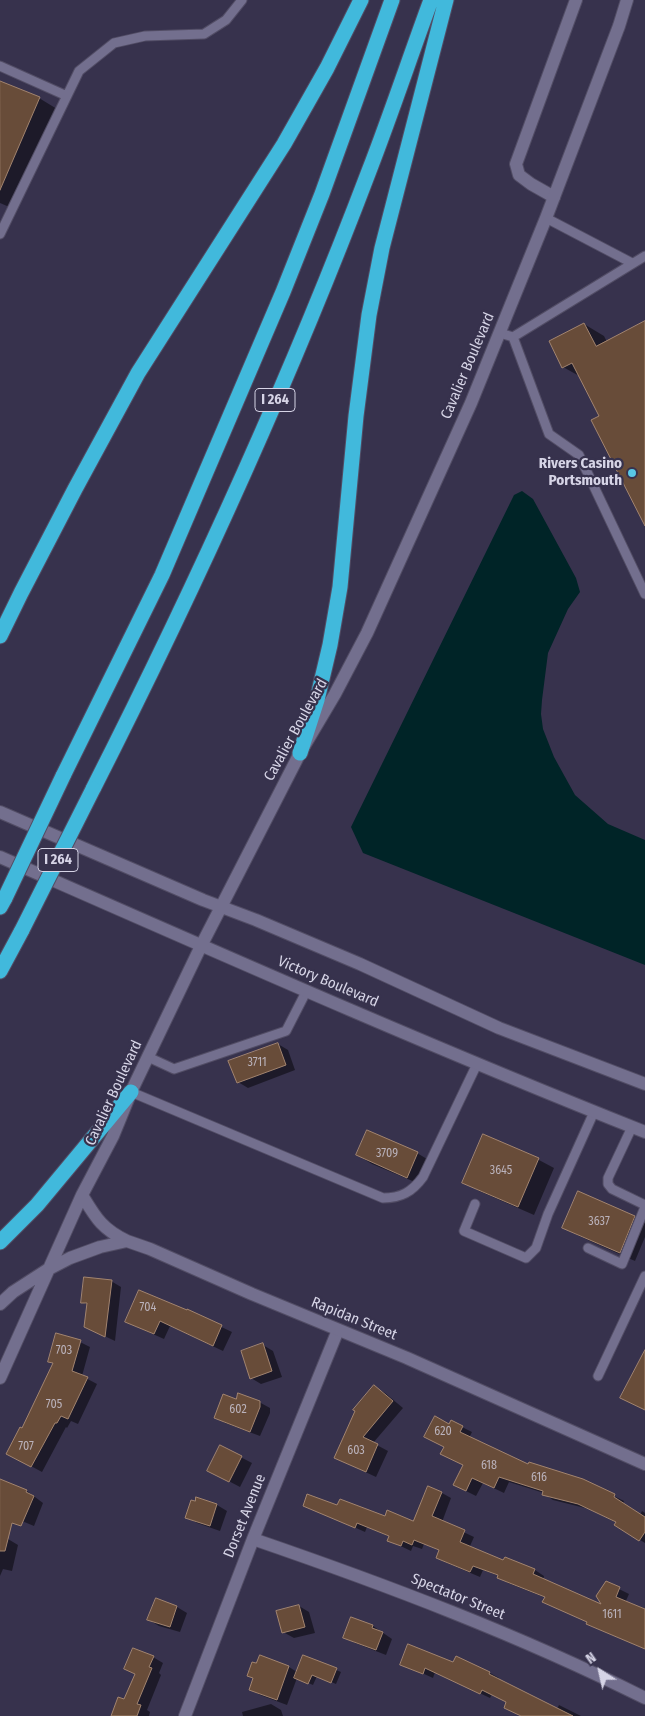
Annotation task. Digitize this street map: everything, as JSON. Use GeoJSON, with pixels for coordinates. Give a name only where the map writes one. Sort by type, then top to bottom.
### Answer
{"type":"FeatureCollection","features":[{"type":"Feature","properties":{"kind":"highway"},"geometry":{"type":"LineString","coordinates":[[0,636],[20,593],[138,373],[284,144],[327,68],[361,0]]}},
{"type":"Feature","properties":{"kind":"highway","name":"I 264"},"geometry":{"type":"LineString","coordinates":[[2,903],[162,575],[283,292],[322,194],[392,0]]}},
{"type":"Feature","properties":{"kind":"highway","name":"I 264"},"geometry":{"type":"LineString","coordinates":[[0,971],[129,719],[219,529],[303,336],[370,170],[430,0]]}},
{"type":"Feature","properties":{"kind":"highway"},"geometry":{"type":"LineString","coordinates":[[300,753],[322,682],[338,596],[356,416],[374,286],[382,248],[446,0]]}},
{"type":"Feature","properties":{"kind":"highway"},"geometry":{"type":"LineString","coordinates":[[0,1242],[37,1205],[131,1092]]}},
{"type":"Feature","properties":{"kind":"street"},"geometry":{"type":"LineString","coordinates":[[554,197],[531,184],[520,175],[516,164],[576,0]]}},
{"type":"Feature","properties":{"kind":"street","name":"Cavalier Boulevard"},"geometry":{"type":"LineString","coordinates":[[0,1378],[4,1361],[82,1196],[113,1136],[131,1092],[201,946],[300,753],[335,694],[367,633],[471,403],[500,333],[546,218],[619,26],[627,0]]}},
{"type":"Feature","properties":{"kind":"street","name":"Victory Boulevard"},"geometry":{"type":"LineString","coordinates":[[0,812],[221,907],[360,964],[499,1028],[645,1084]]}},
{"type":"Feature","properties":{"kind":"street","name":"Victory Boulevard"},"geometry":{"type":"LineString","coordinates":[[0,857],[201,946],[477,1064],[645,1132]]}},
{"type":"Feature","properties":{"kind":"street","name":"Rapidan Street"},"geometry":{"type":"LineString","coordinates":[[82,1196],[98,1221],[112,1234],[407,1358],[645,1464]]}},
{"type":"Feature","properties":{"kind":"street"},"geometry":{"type":"LineString","coordinates":[[0,1304],[14,1292],[47,1270],[70,1258],[100,1247],[127,1241]]}},
{"type":"Feature","properties":{"kind":"street","name":"Dorset Avenue"},"geometry":{"type":"LineString","coordinates":[[185,1716],[253,1539],[338,1330]]}},
{"type":"Feature","properties":{"kind":"street","name":"Spectator Street"},"geometry":{"type":"LineString","coordinates":[[253,1539],[443,1608],[545,1651],[645,1698]]}},
{"type":"Feature","properties":{"kind":"lane"},"geometry":{"type":"LineString","coordinates":[[0,234],[79,70],[114,43],[145,36],[204,34],[226,20],[242,0]]}},
{"type":"Feature","properties":{"kind":"lane"},"geometry":{"type":"LineString","coordinates":[[0,66],[67,96]]}},
{"type":"Feature","properties":{"kind":"lane"},"geometry":{"type":"LineString","coordinates":[[546,218],[632,263]]}},
{"type":"Feature","properties":{"kind":"lane"},"geometry":{"type":"LineString","coordinates":[[500,333],[513,337],[645,256]]}},
{"type":"Feature","properties":{"kind":"lane"},"geometry":{"type":"LineString","coordinates":[[513,337],[549,434],[579,455],[645,594]]}},
{"type":"Feature","properties":{"kind":"lane"},"geometry":{"type":"LineString","coordinates":[[148,1057],[174,1070],[286,1031],[307,990]]}},
{"type":"Feature","properties":{"kind":"lane"},"geometry":{"type":"LineString","coordinates":[[131,1092],[383,1198],[395,1198],[407,1194],[417,1186],[423,1177],[477,1064]]}},
{"type":"Feature","properties":{"kind":"lane"},"geometry":{"type":"LineString","coordinates":[[475,1204],[464,1231],[526,1258],[536,1248],[548,1214],[594,1112]]}},
{"type":"Feature","properties":{"kind":"lane"},"geometry":{"type":"LineString","coordinates":[[588,1248],[622,1264],[645,1206],[612,1189],[608,1184],[608,1178],[632,1127]]}},
{"type":"Feature","properties":{"kind":"lane"},"geometry":{"type":"LineString","coordinates":[[598,1376],[645,1276]]}},
{"type":"Feature","properties":{"kind":"shaded area"},"geometry":{"type":"Polygon","coordinates":[[[522,491],[533,499],[576,578],[580,592],[568,609],[548,653],[541,714],[543,729],[554,757],[575,795],[608,824],[645,840],[645,965],[363,853],[351,827],[514,495],[522,491]]]}},
{"type":"Feature","properties":{"kind":"building"},"geometry":{"type":"Polygon","coordinates":[[[0,81],[40,97],[0,190],[0,81]]]}},
{"type":"Feature","properties":{"kind":"building","name":"Rivers Casino Portsmouth"},"geometry":{"type":"Polygon","coordinates":[[[645,321],[645,526],[591,420],[599,416],[572,363],[562,368],[549,341],[584,323],[596,346],[645,321]]]}},
{"type":"Feature","properties":{"kind":"building"},"geometry":{"type":"Polygon","coordinates":[[[278,1043],[286,1065],[237,1083],[228,1061],[278,1043]]]}},
{"type":"Feature","properties":{"kind":"building"},"geometry":{"type":"Polygon","coordinates":[[[367,1130],[418,1152],[407,1178],[356,1155],[367,1130]]]}},
{"type":"Feature","properties":{"kind":"building"},"geometry":{"type":"Polygon","coordinates":[[[483,1134],[539,1158],[518,1207],[462,1183],[483,1134]]]}},
{"type":"Feature","properties":{"kind":"building"},"geometry":{"type":"Polygon","coordinates":[[[578,1191],[635,1216],[620,1253],[562,1228],[578,1191]]]}},
{"type":"Feature","properties":{"kind":"building"},"geometry":{"type":"Polygon","coordinates":[[[84,1277],[112,1280],[105,1337],[84,1327],[87,1303],[81,1303],[84,1277]]]}},
{"type":"Feature","properties":{"kind":"building"},"geometry":{"type":"Polygon","coordinates":[[[139,1290],[222,1325],[213,1346],[160,1321],[154,1334],[125,1322],[139,1290]]]}},
{"type":"Feature","properties":{"kind":"building"},"geometry":{"type":"Polygon","coordinates":[[[56,1333],[81,1340],[72,1371],[88,1377],[68,1419],[61,1416],[57,1423],[55,1423],[31,1467],[6,1454],[20,1427],[22,1428],[53,1363],[48,1362],[56,1333]]]}},
{"type":"Feature","properties":{"kind":"building"},"geometry":{"type":"Polygon","coordinates":[[[263,1343],[272,1371],[250,1379],[241,1351],[263,1343]]]}},
{"type":"Feature","properties":{"kind":"building"},"geometry":{"type":"Polygon","coordinates":[[[645,1350],[645,1410],[620,1398],[645,1350]]]}},
{"type":"Feature","properties":{"kind":"building"},"geometry":{"type":"Polygon","coordinates":[[[374,1385],[393,1401],[363,1437],[378,1444],[366,1472],[334,1458],[355,1411],[353,1410],[374,1385]]]}},
{"type":"Feature","properties":{"kind":"building"},"geometry":{"type":"Polygon","coordinates":[[[238,1393],[260,1401],[260,1407],[250,1432],[214,1418],[223,1394],[236,1399],[238,1393]]]}},
{"type":"Feature","properties":{"kind":"building"},"geometry":{"type":"Polygon","coordinates":[[[435,1416],[449,1424],[451,1420],[463,1426],[460,1432],[528,1464],[529,1462],[583,1479],[615,1494],[614,1497],[645,1517],[645,1532],[639,1541],[614,1525],[616,1522],[578,1504],[542,1495],[543,1491],[499,1477],[494,1488],[472,1478],[466,1491],[453,1485],[463,1465],[440,1454],[444,1447],[424,1437],[435,1416]]]}},
{"type":"Feature","properties":{"kind":"building"},"geometry":{"type":"Polygon","coordinates":[[[220,1445],[242,1456],[229,1482],[207,1471],[220,1445]]]}},
{"type":"Feature","properties":{"kind":"building"},"geometry":{"type":"Polygon","coordinates":[[[0,1479],[27,1490],[26,1492],[34,1496],[21,1526],[12,1523],[5,1551],[0,1551],[0,1479]]]}},
{"type":"Feature","properties":{"kind":"building"},"geometry":{"type":"Polygon","coordinates":[[[428,1486],[442,1492],[432,1516],[465,1530],[460,1542],[503,1560],[505,1557],[535,1569],[533,1574],[601,1604],[596,1596],[606,1581],[620,1587],[616,1597],[645,1609],[645,1649],[586,1624],[587,1622],[542,1602],[545,1597],[497,1578],[498,1575],[473,1566],[470,1572],[436,1558],[439,1550],[414,1540],[412,1545],[403,1541],[401,1546],[387,1541],[389,1536],[357,1523],[355,1528],[303,1506],[307,1494],[337,1505],[340,1499],[385,1516],[387,1510],[413,1521],[428,1486]]]}},
{"type":"Feature","properties":{"kind":"building"},"geometry":{"type":"Polygon","coordinates":[[[196,1497],[217,1504],[210,1526],[185,1518],[191,1500],[195,1501],[196,1497]]]}},
{"type":"Feature","properties":{"kind":"building"},"geometry":{"type":"Polygon","coordinates":[[[156,1598],[177,1606],[170,1627],[147,1620],[156,1598]]]}},
{"type":"Feature","properties":{"kind":"building"},"geometry":{"type":"Polygon","coordinates":[[[299,1605],[305,1627],[282,1633],[276,1611],[299,1605]]]}},
{"type":"Feature","properties":{"kind":"building"},"geometry":{"type":"Polygon","coordinates":[[[351,1617],[373,1625],[372,1628],[383,1632],[376,1650],[343,1638],[351,1617]]]}},
{"type":"Feature","properties":{"kind":"building"},"geometry":{"type":"Polygon","coordinates":[[[408,1644],[453,1662],[456,1656],[573,1716],[521,1716],[504,1708],[506,1702],[482,1690],[480,1694],[425,1668],[423,1674],[400,1665],[408,1644]]]}},
{"type":"Feature","properties":{"kind":"building"},"geometry":{"type":"Polygon","coordinates":[[[133,1648],[154,1656],[149,1667],[152,1668],[137,1704],[141,1705],[137,1716],[111,1716],[118,1697],[124,1699],[135,1674],[124,1669],[133,1648]]]}},
{"type":"Feature","properties":{"kind":"building"},"geometry":{"type":"Polygon","coordinates":[[[260,1655],[289,1666],[277,1700],[249,1690],[253,1678],[247,1676],[252,1662],[256,1663],[260,1655]]]}},
{"type":"Feature","properties":{"kind":"building"},"geometry":{"type":"Polygon","coordinates":[[[303,1655],[337,1668],[331,1683],[312,1675],[308,1684],[294,1678],[303,1655]]]}},
{"type":"Feature","properties":{"kind":"place","name":"Rivers Casino Portsmouth"},"geometry":{"type":"Point","coordinates":[632,473]}}]}
